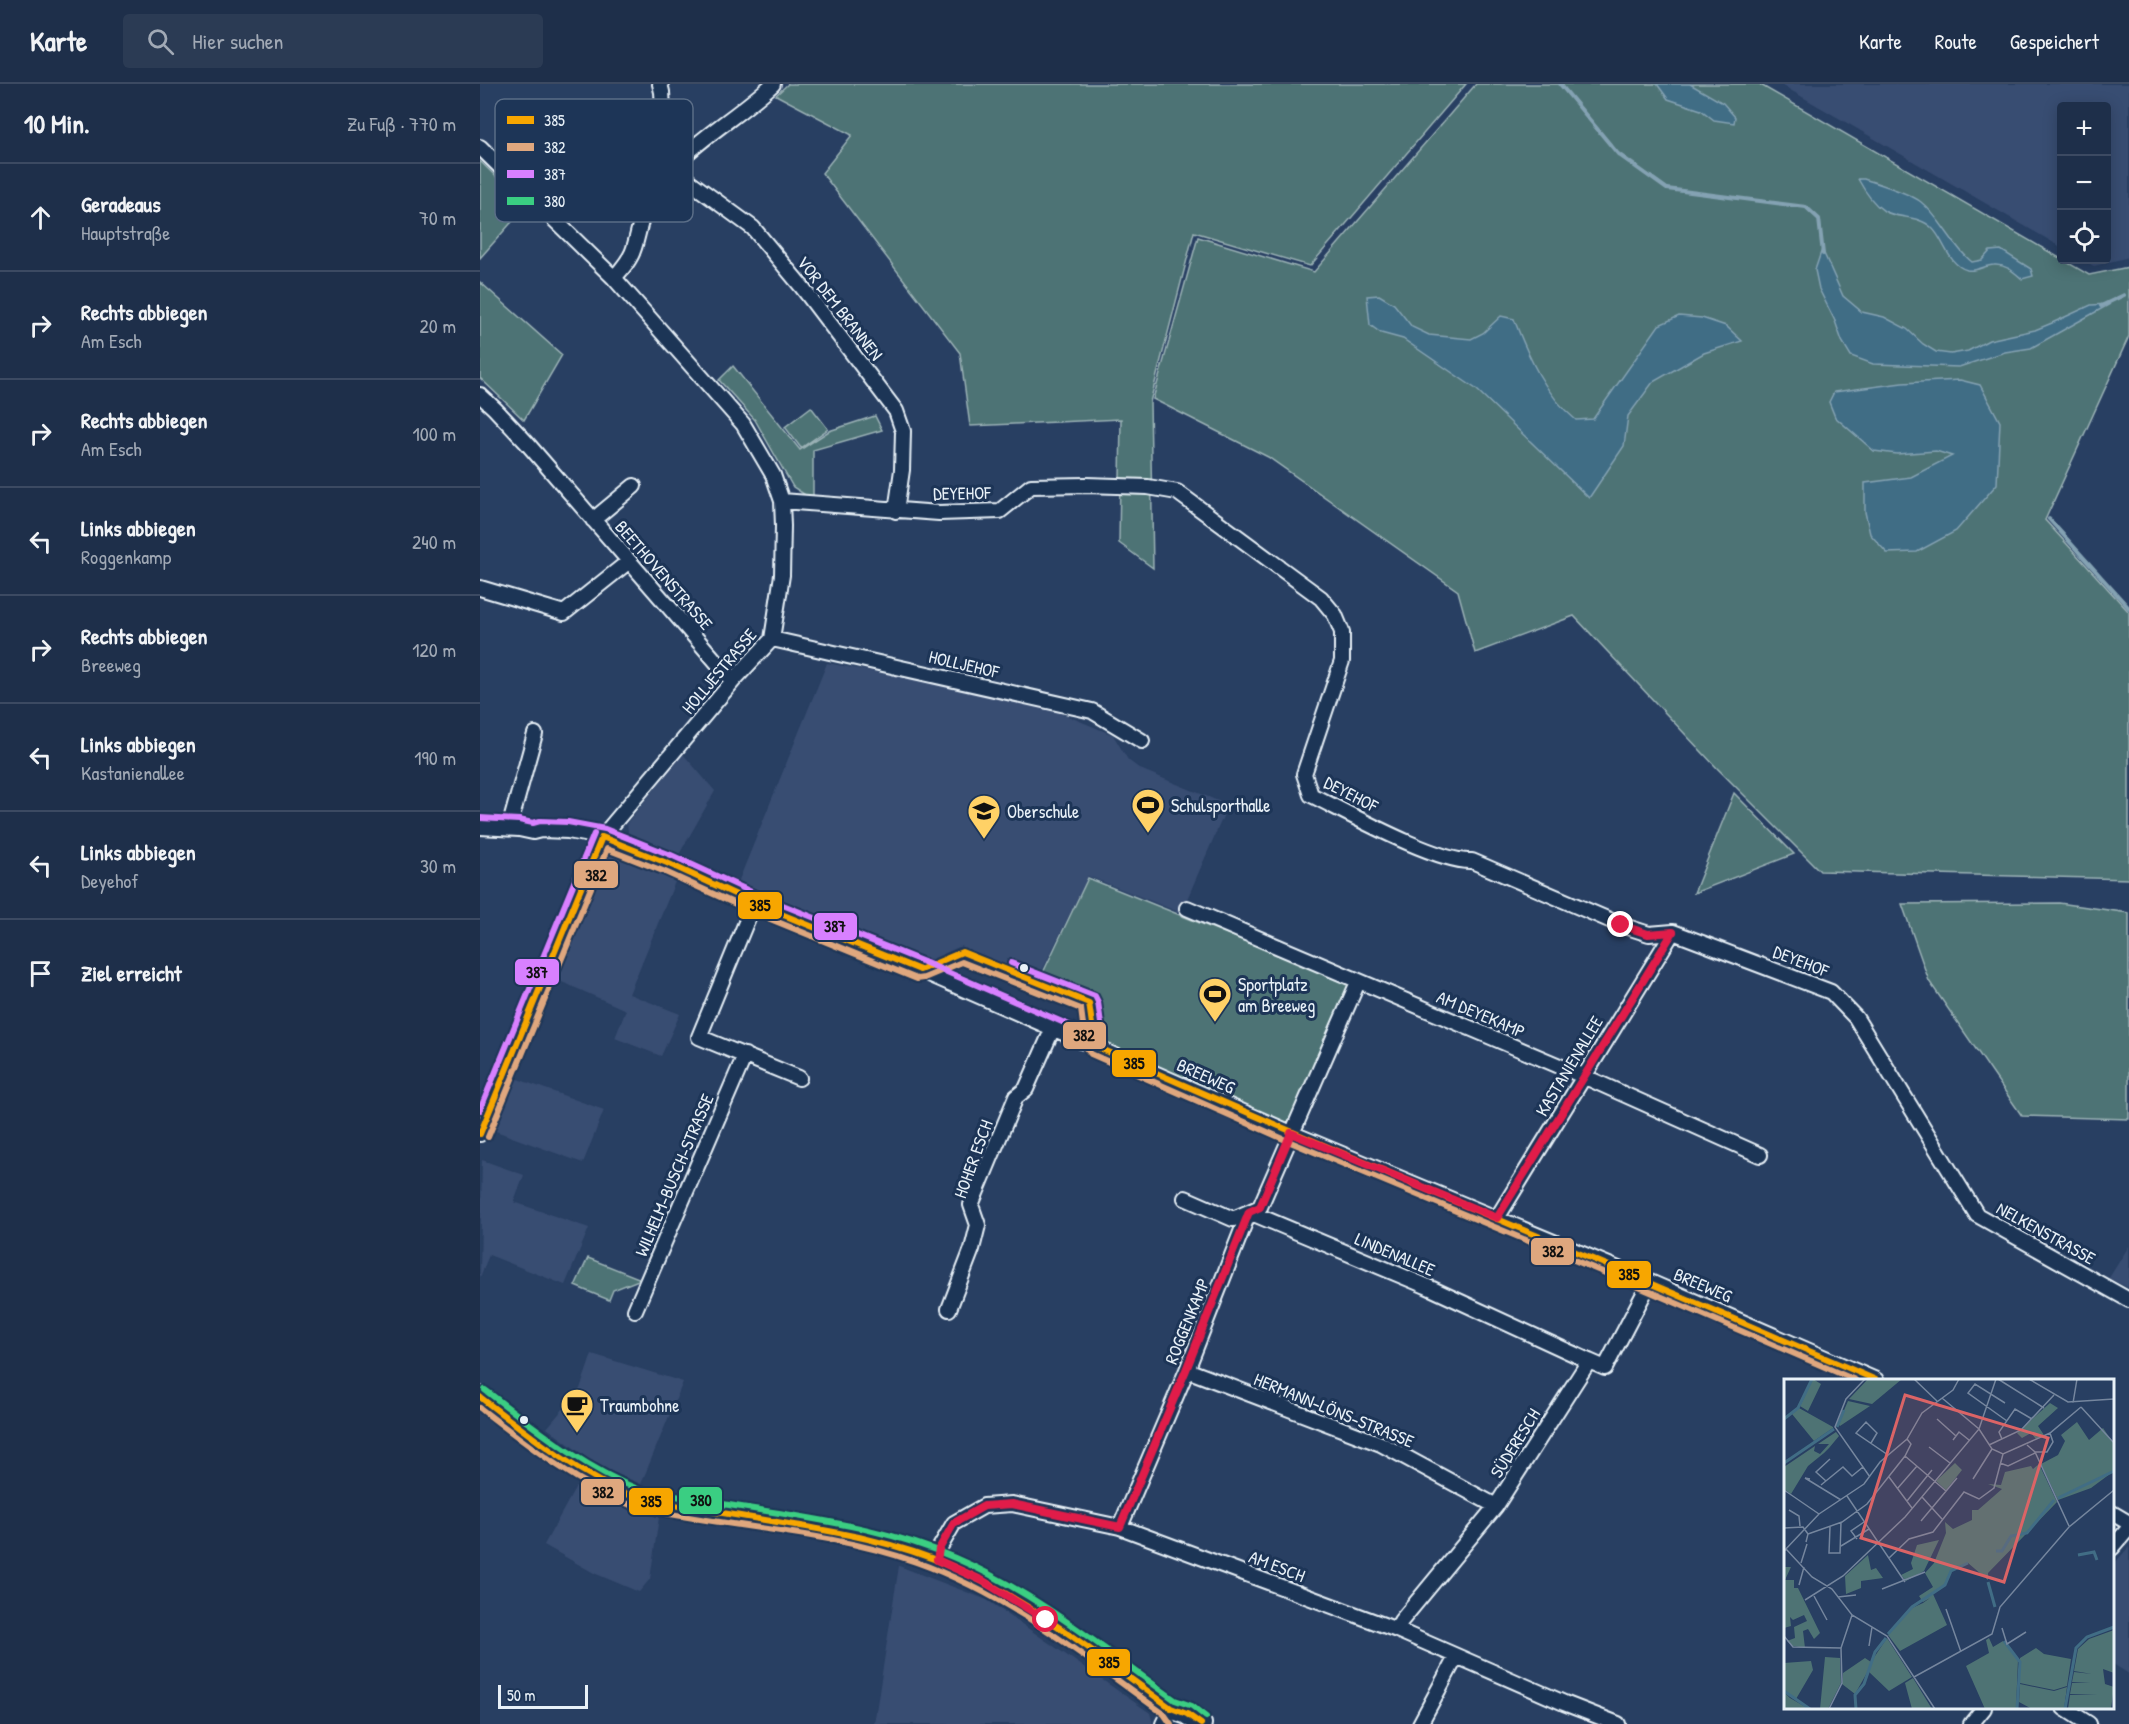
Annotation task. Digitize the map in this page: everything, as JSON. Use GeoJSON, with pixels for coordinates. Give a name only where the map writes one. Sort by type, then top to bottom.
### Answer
{"type":"FeatureCollection","features":[{"type":"Feature","properties":{"kind":"main road"},"geometry":{"type":"LineString","coordinates":[[480,1397],[574,1467],[616,1491],[646,1500],[850,1534],[911,1550],[937,1560],[1007,1594],[1065,1633],[1172,1719],[1187,1714],[1202,1724]]}},
{"type":"Feature","properties":{"kind":"street"},"geometry":{"type":"LineString","coordinates":[[660,84],[663,99]]}},
{"type":"Feature","properties":{"kind":"street"},"geometry":{"type":"LineString","coordinates":[[693,146],[773,84]]}},
{"type":"Feature","properties":{"kind":"street","name":"HOLLJESTRASSE"},"geometry":{"type":"LineString","coordinates":[[480,147],[495,162]]}},
{"type":"Feature","properties":{"kind":"street","name":"VOR DEM BRANNEN"},"geometry":{"type":"LineString","coordinates":[[693,187],[753,228],[802,286],[896,411],[903,431],[902,470],[896,510]]}},
{"type":"Feature","properties":{"kind":"street","name":"HOLLJESTRASSE"},"geometry":{"type":"LineString","coordinates":[[480,1134],[602,837],[733,681],[772,639],[782,575],[782,501],[773,475],[743,424],[614,278],[557,222]]}},
{"type":"Feature","properties":{"kind":"street"},"geometry":{"type":"LineString","coordinates":[[614,278],[634,250],[641,222]]}},
{"type":"Feature","properties":{"kind":"street","name":"BEETHOVENSTRASSE"},"geometry":{"type":"LineString","coordinates":[[480,395],[495,409],[733,681]]}},
{"type":"Feature","properties":{"kind":"street","name":"BEETHOVENSTRASSE"},"geometry":{"type":"LineString","coordinates":[[593,520],[634,486]]}},
{"type":"Feature","properties":{"kind":"street","name":"DEYEHOF"},"geometry":{"type":"LineString","coordinates":[[782,501],[793,500],[939,513],[1000,511],[1031,486],[1132,486],[1177,492],[1322,598],[1335,615],[1342,632],[1342,661],[1304,774],[1311,795],[1419,846],[1459,862],[1472,861],[1621,925],[1648,934],[1673,932],[1831,992],[1856,1018],[1977,1215]]}},
{"type":"Feature","properties":{"kind":"street"},"geometry":{"type":"LineString","coordinates":[[480,588],[564,613],[628,562]]}},
{"type":"Feature","properties":{"kind":"street","name":"HOLLJEHOF"},"geometry":{"type":"LineString","coordinates":[[772,639],[1092,711],[1142,741]]}},
{"type":"Feature","properties":{"kind":"street"},"geometry":{"type":"LineString","coordinates":[[509,828],[535,734]]}},
{"type":"Feature","properties":{"kind":"street","name":"BREEWEG"},"geometry":{"type":"LineString","coordinates":[[480,827],[533,832],[568,831],[602,837],[667,863],[754,903],[920,969],[1291,1133],[1650,1282],[1874,1379]]}},
{"type":"Feature","properties":{"kind":"street"},"geometry":{"type":"LineString","coordinates":[[754,903],[699,1037],[799,1078]]}},
{"type":"Feature","properties":{"kind":"street","name":"AM DEYEKAMP"},"geometry":{"type":"LineString","coordinates":[[1187,908],[1583,1076],[1760,1155]]}},
{"type":"Feature","properties":{"kind":"street","name":"KASTANIENALLEE"},"geometry":{"type":"LineString","coordinates":[[1497,1218],[1673,932]]}},
{"type":"Feature","properties":{"kind":"street","name":"ROGGENKAMP"},"geometry":{"type":"LineString","coordinates":[[1120,1527],[1249,1212],[1260,1207],[1358,982]]}},
{"type":"Feature","properties":{"kind":"street","name":"HOHER ESCH"},"geometry":{"type":"LineString","coordinates":[[949,1309],[972,1249],[978,1225],[971,1205],[1016,1097],[1026,1089],[1053,1028]]}},
{"type":"Feature","properties":{"kind":"street","name":"WILHELM-BUSCH-STRASSE"},"geometry":{"type":"LineString","coordinates":[[635,1310],[745,1055]]}},
{"type":"Feature","properties":{"kind":"street","name":"LINDENALLEE"},"geometry":{"type":"LineString","coordinates":[[1185,1198],[1233,1219],[1249,1212],[1426,1286],[1589,1361]]}},
{"type":"Feature","properties":{"kind":"street","name":"NELKENSTRASSE"},"geometry":{"type":"LineString","coordinates":[[1977,1215],[2129,1300]]}},
{"type":"Feature","properties":{"kind":"street"},"geometry":{"type":"LineString","coordinates":[[1589,1361],[1605,1368],[1650,1282]]}},
{"type":"Feature","properties":{"kind":"street","name":"SÜDERESCH"},"geometry":{"type":"LineString","coordinates":[[1397,1630],[1401,1621],[1496,1506],[1589,1361]]}},
{"type":"Feature","properties":{"kind":"street","name":"HERMANN-LÖNS-STRASSE"},"geometry":{"type":"LineString","coordinates":[[1186,1370],[1381,1444],[1496,1506]]}},
{"type":"Feature","properties":{"kind":"street","name":"AM ESCH"},"geometry":{"type":"LineString","coordinates":[[937,1560],[939,1549],[954,1523],[984,1506],[1012,1504],[1120,1527],[1397,1630],[1456,1658],[1618,1724]]}},
{"type":"Feature","properties":{"kind":"street"},"geometry":{"type":"LineString","coordinates":[[2114,1515],[2129,1523]]}},
{"type":"Feature","properties":{"kind":"street"},"geometry":{"type":"LineString","coordinates":[[2114,1546],[2129,1528]]}},
{"type":"Feature","properties":{"kind":"street"},"geometry":{"type":"LineString","coordinates":[[1420,1724],[1456,1658]]}},
{"type":"Feature","properties":{"kind":"street"},"geometry":{"type":"LineString","coordinates":[[1971,1724],[1982,1709]]}},
{"type":"Feature","properties":{"kind":"street"},"geometry":{"type":"LineString","coordinates":[[2067,1709],[2089,1724]]}},
{"type":"Feature","properties":{"kind":"shaded area"},"geometry":{"type":"Polygon","coordinates":[[[1657,84],[1690,84],[1723,103],[1735,117],[1734,123],[1714,120],[1701,110],[1668,99],[1657,84]]]}},
{"type":"Feature","properties":{"kind":"shaded area"},"geometry":{"type":"Polygon","coordinates":[[[1780,84],[2129,84],[2129,257],[2111,262],[2111,102],[2057,102],[2057,245],[1780,84]]]}},
{"type":"Feature","properties":{"kind":"shaded area"},"geometry":{"type":"Polygon","coordinates":[[[1858,179],[1894,189],[1921,202],[1972,262],[1982,260],[1990,251],[2001,250],[2031,269],[2033,276],[2022,279],[2010,269],[1998,265],[1970,270],[1961,267],[1955,263],[1932,228],[1921,221],[1884,211],[1873,201],[1858,179]]]}},
{"type":"Feature","properties":{"kind":"shaded area"},"geometry":{"type":"Polygon","coordinates":[[[1822,249],[1843,296],[1862,312],[1884,317],[1907,329],[1923,344],[1936,352],[1951,354],[1968,351],[1989,340],[2035,330],[2091,305],[2110,304],[2031,348],[2005,352],[1959,367],[1873,364],[1851,356],[1842,341],[1819,289],[1815,270],[1822,249]]]}},
{"type":"Feature","properties":{"kind":"shaded area"},"geometry":{"type":"Polygon","coordinates":[[[1379,295],[1394,304],[1412,327],[1429,335],[1471,339],[1483,333],[1501,316],[1514,319],[1525,347],[1546,387],[1576,420],[1593,419],[1659,325],[1679,316],[1702,318],[1726,326],[1742,341],[1704,353],[1653,382],[1628,416],[1624,446],[1589,498],[1476,389],[1403,339],[1381,333],[1370,325],[1367,296],[1379,295]]]}},
{"type":"Feature","properties":{"kind":"shaded area"},"geometry":{"type":"Polygon","coordinates":[[[1960,380],[1980,385],[2000,422],[1997,484],[1956,531],[1917,552],[1887,553],[1870,534],[1865,512],[1865,483],[1911,477],[1952,456],[1936,451],[1897,454],[1874,451],[1835,417],[1829,402],[1834,392],[1902,383],[1960,380]]]}},
{"type":"Feature","properties":{"kind":"shaded area","name":"Oberschule"},"geometry":{"type":"Polygon","coordinates":[[[827,663],[944,685],[1058,712],[1113,735],[1128,760],[1140,769],[1228,805],[1181,913],[1088,876],[1038,979],[961,946],[920,964],[737,885],[827,663]]]}},
{"type":"Feature","properties":{"kind":"shaded area"},"geometry":{"type":"Polygon","coordinates":[[[683,754],[715,791],[677,858],[629,839],[627,823],[683,754]]]}},
{"type":"Feature","properties":{"kind":"shaded area"},"geometry":{"type":"Polygon","coordinates":[[[616,853],[677,877],[629,994],[680,1014],[661,1056],[615,1038],[626,1010],[553,978],[604,855],[616,853]]]}},
{"type":"Feature","properties":{"kind":"shaded area"},"geometry":{"type":"Polygon","coordinates":[[[512,1077],[604,1110],[583,1163],[493,1130],[512,1077]]]}},
{"type":"Feature","properties":{"kind":"shaded area"},"geometry":{"type":"Polygon","coordinates":[[[482,1160],[524,1175],[514,1202],[589,1228],[565,1285],[489,1255],[480,1277],[482,1160]]]}},
{"type":"Feature","properties":{"kind":"shaded area"},"geometry":{"type":"Polygon","coordinates":[[[2129,1246],[2129,1288],[2109,1278],[2129,1246]]]}},
{"type":"Feature","properties":{"kind":"shaded area"},"geometry":{"type":"Polygon","coordinates":[[[592,1354],[683,1382],[641,1484],[589,1459],[547,1428],[580,1389],[592,1354]]]}},
{"type":"Feature","properties":{"kind":"shaded area"},"geometry":{"type":"Polygon","coordinates":[[[576,1487],[659,1517],[650,1579],[639,1592],[594,1573],[544,1545],[576,1487]]]}},
{"type":"Feature","properties":{"kind":"shaded area"},"geometry":{"type":"Polygon","coordinates":[[[2129,1547],[2129,1674],[2114,1665],[2114,1564],[2129,1547]]]}},
{"type":"Feature","properties":{"kind":"shaded area"},"geometry":{"type":"Polygon","coordinates":[[[899,1566],[987,1600],[1150,1713],[1153,1724],[874,1724],[899,1566]]]}},
{"type":"Feature","properties":{"kind":"green space"},"geometry":{"type":"Polygon","coordinates":[[[788,84],[1466,84],[1310,266],[1194,232],[1150,402],[1153,568],[1119,543],[1121,419],[970,426],[960,353],[822,173],[852,135],[776,95],[788,84]]]}},
{"type":"Feature","properties":{"kind":"green space"},"geometry":{"type":"Polygon","coordinates":[[[1476,84],[1759,84],[2057,256],[2057,264],[2070,264],[2089,275],[2129,267],[2129,336],[2045,520],[2129,612],[2129,879],[1820,871],[1717,768],[1574,616],[1475,653],[1458,591],[1268,457],[1153,399],[1198,237],[1314,272],[1476,84]]]}},
{"type":"Feature","properties":{"kind":"green space"},"geometry":{"type":"Polygon","coordinates":[[[480,161],[495,176],[495,222],[512,222],[480,258],[480,161]]]}},
{"type":"Feature","properties":{"kind":"green space"},"geometry":{"type":"Polygon","coordinates":[[[480,282],[562,355],[524,420],[480,378],[480,282]]]}},
{"type":"Feature","properties":{"kind":"green space"},"geometry":{"type":"Polygon","coordinates":[[[733,366],[800,450],[829,431],[875,416],[882,430],[813,450],[813,500],[793,487],[755,420],[719,380],[733,366]]]}},
{"type":"Feature","properties":{"kind":"green space"},"geometry":{"type":"Polygon","coordinates":[[[811,407],[828,429],[801,448],[785,427],[811,407]]]}},
{"type":"Feature","properties":{"kind":"green space"},"geometry":{"type":"Polygon","coordinates":[[[1734,793],[1794,854],[1694,893],[1734,793]]]}},
{"type":"Feature","properties":{"kind":"green space","name":"Sportplatz am Breeweg"},"geometry":{"type":"Polygon","coordinates":[[[1088,878],[1349,983],[1289,1126],[1104,1044],[1093,1001],[1040,979],[1088,878]]]}},
{"type":"Feature","properties":{"kind":"green space"},"geometry":{"type":"Polygon","coordinates":[[[2059,903],[2129,913],[2129,1119],[2022,1116],[1929,981],[1902,904],[2059,903]]]}},
{"type":"Feature","properties":{"kind":"green space"},"geometry":{"type":"Polygon","coordinates":[[[588,1258],[641,1279],[613,1290],[609,1300],[575,1286],[588,1258]]]}},
{"type":"Feature","properties":{"kind":"waterway"},"geometry":{"type":"LineString","coordinates":[[1560,84],[1618,154],[1667,189],[1806,207],[1819,219],[1823,254]]}},
{"type":"Feature","properties":{"kind":"waterway"},"geometry":{"type":"LineString","coordinates":[[2101,306],[2124,295]]}},
{"type":"Feature","properties":{"kind":"waterway"},"geometry":{"type":"LineString","coordinates":[[2049,519],[2129,608]]}},
{"type":"Feature","properties":{"kind":"transit line","name":"387"},"geometry":{"type":"LineString","coordinates":[[480,818],[533,823],[568,822],[605,829],[671,855],[758,895],[924,962],[1099,1038]]}},
{"type":"Feature","properties":{"kind":"transit line","name":"387"},"geometry":{"type":"LineString","coordinates":[[480,1110],[594,834]]}},
{"type":"Feature","properties":{"kind":"transit line","name":"385"},"geometry":{"type":"LineString","coordinates":[[602,837],[667,863],[754,903],[920,970]]}},
{"type":"Feature","properties":{"kind":"transit line","name":"385"},"geometry":{"type":"LineString","coordinates":[[480,1134],[602,837]]}},
{"type":"Feature","properties":{"kind":"transit line","name":"382"},"geometry":{"type":"LineString","coordinates":[[488,1137],[607,849],[917,979],[962,962],[1081,1009],[1086,1048],[1091,1054],[1288,1141],[1853,1379]]}},
{"type":"Feature","properties":{"kind":"transit line","name":"385"},"geometry":{"type":"LineString","coordinates":[[920,970],[962,952],[1089,1003],[1095,1046],[1874,1379]]}},
{"type":"Feature","properties":{"kind":"transit line","name":"387"},"geometry":{"type":"LineString","coordinates":[[1011,963],[1095,996],[1098,1002],[1104,1045]]}},
{"type":"Feature","properties":{"kind":"transit line","name":"380"},"geometry":{"type":"LineString","coordinates":[[485,1390],[579,1458],[598,1470],[640,1490],[846,1525],[890,1535],[955,1558],[985,1572],[1041,1604],[1175,1700],[1192,1706],[1206,1717]]}},
{"type":"Feature","properties":{"kind":"transit line","name":"385"},"geometry":{"type":"LineString","coordinates":[[480,1397],[536,1440],[575,1466],[638,1499],[845,1534],[889,1544],[953,1567],[1039,1614],[1171,1708],[1187,1714],[1201,1724]]}},
{"type":"Feature","properties":{"kind":"transit line","name":"382"},"geometry":{"type":"LineString","coordinates":[[480,1408],[573,1476],[635,1507],[847,1543],[882,1551],[950,1576],[983,1592],[1046,1629],[1164,1714],[1171,1724]]}},
{"type":"Feature","properties":{"kind":"place","name":"Schulsporthalle"},"geometry":{"type":"Point","coordinates":[1148,834]}},
{"type":"Feature","properties":{"kind":"place","name":"Oberschule"},"geometry":{"type":"Point","coordinates":[984,840]}},
{"type":"Feature","properties":{"kind":"place","name":"Sportplatz am Breeweg"},"geometry":{"type":"Point","coordinates":[1215,1023]}},
{"type":"Feature","properties":{"kind":"place","name":"Traumbohne"},"geometry":{"type":"Point","coordinates":[577,1434]}},
{"type":"Feature","properties":{"kind":"route"},"geometry":{"type":"LineString","coordinates":[[1046,1620],[1007,1594],[937,1560],[939,1549],[954,1523],[984,1506],[1012,1504],[1120,1527],[1249,1212],[1260,1207],[1291,1133],[1497,1218],[1673,932],[1648,934],[1621,925]]}}]}
